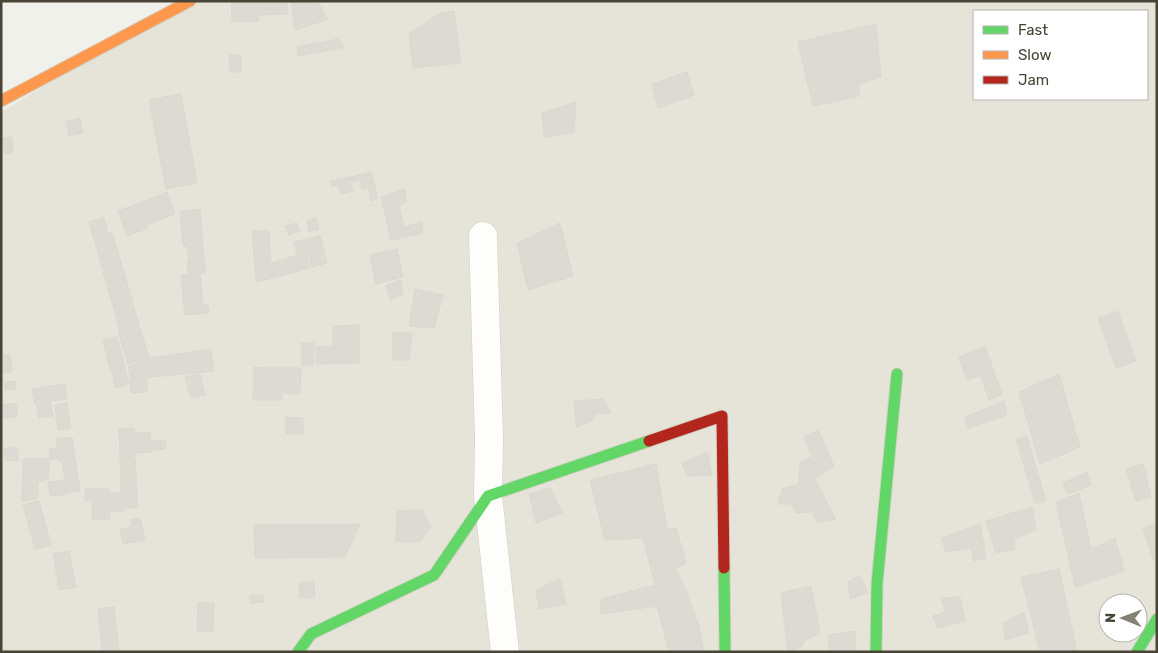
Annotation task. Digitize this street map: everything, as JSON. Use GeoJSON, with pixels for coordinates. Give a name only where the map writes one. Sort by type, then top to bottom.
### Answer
{"type":"FeatureCollection","features":[{"type":"Feature","properties":{"kind":"street"},"geometry":{"type":"LineString","coordinates":[[1,102],[190,1]]}},
{"type":"Feature","properties":{"kind":"street"},"geometry":{"type":"LineString","coordinates":[[483,236],[489,439],[488,496],[505,652]]}},
{"type":"Feature","properties":{"kind":"street"},"geometry":{"type":"LineString","coordinates":[[876,652],[877,584],[897,374]]}},
{"type":"Feature","properties":{"kind":"street"},"geometry":{"type":"LineString","coordinates":[[298,652],[311,634],[434,575],[488,496],[722,416],[725,652]]}},
{"type":"Feature","properties":{"kind":"street"},"geometry":{"type":"LineString","coordinates":[[1137,652],[1157,619]]}},
{"type":"Feature","properties":{"kind":"shaded area"},"geometry":{"type":"Polygon","coordinates":[[[184,1],[1157,1],[1157,652],[1,652],[1,112],[184,1]]]}},
{"type":"Feature","properties":{"kind":"building"},"geometry":{"type":"Polygon","coordinates":[[[231,1],[257,1],[259,21],[232,22],[231,1]]]}},
{"type":"Feature","properties":{"kind":"building"},"geometry":{"type":"Polygon","coordinates":[[[259,1],[287,1],[288,14],[260,15],[259,1]]]}},
{"type":"Feature","properties":{"kind":"building"},"geometry":{"type":"Polygon","coordinates":[[[291,1],[317,1],[328,19],[295,30],[291,1]]]}},
{"type":"Feature","properties":{"kind":"building"},"geometry":{"type":"Polygon","coordinates":[[[454,11],[461,63],[413,68],[409,34],[440,13],[454,11]]]}},
{"type":"Feature","properties":{"kind":"building"},"geometry":{"type":"Polygon","coordinates":[[[876,24],[881,77],[859,84],[859,96],[813,106],[798,42],[876,24]]]}},
{"type":"Feature","properties":{"kind":"building"},"geometry":{"type":"Polygon","coordinates":[[[338,39],[345,47],[298,56],[297,47],[338,39]]]}},
{"type":"Feature","properties":{"kind":"building"},"geometry":{"type":"Polygon","coordinates":[[[229,55],[241,55],[241,72],[230,72],[229,55]]]}},
{"type":"Feature","properties":{"kind":"building"},"geometry":{"type":"Polygon","coordinates":[[[687,72],[694,95],[658,108],[652,84],[687,72]]]}},
{"type":"Feature","properties":{"kind":"building"},"geometry":{"type":"Polygon","coordinates":[[[181,94],[197,183],[166,189],[149,100],[181,94]]]}},
{"type":"Feature","properties":{"kind":"building"},"geometry":{"type":"Polygon","coordinates":[[[576,102],[574,132],[544,138],[542,113],[576,102]]]}},
{"type":"Feature","properties":{"kind":"building"},"geometry":{"type":"Polygon","coordinates":[[[80,118],[83,133],[69,136],[66,122],[80,118]]]}},
{"type":"Feature","properties":{"kind":"building"},"geometry":{"type":"Polygon","coordinates":[[[12,137],[13,153],[1,154],[1,138],[12,137]]]}},
{"type":"Feature","properties":{"kind":"building"},"geometry":{"type":"Polygon","coordinates":[[[371,172],[378,198],[371,201],[368,187],[362,189],[360,180],[352,182],[350,177],[371,172]]]}},
{"type":"Feature","properties":{"kind":"building"},"geometry":{"type":"Polygon","coordinates":[[[349,177],[353,191],[340,194],[338,185],[332,187],[331,181],[349,177]]]}},
{"type":"Feature","properties":{"kind":"building"},"geometry":{"type":"Polygon","coordinates":[[[405,189],[406,202],[399,206],[404,227],[422,222],[423,233],[391,240],[381,197],[405,189]]]}},
{"type":"Feature","properties":{"kind":"building"},"geometry":{"type":"Polygon","coordinates":[[[167,192],[175,214],[147,225],[148,228],[127,236],[118,211],[167,192]]]}},
{"type":"Feature","properties":{"kind":"building"},"geometry":{"type":"Polygon","coordinates":[[[200,209],[204,261],[189,262],[187,246],[183,246],[180,211],[200,209]]]}},
{"type":"Feature","properties":{"kind":"building"},"geometry":{"type":"Polygon","coordinates":[[[104,218],[108,233],[112,232],[122,265],[103,270],[89,222],[104,218]]]}},
{"type":"Feature","properties":{"kind":"building"},"geometry":{"type":"Polygon","coordinates":[[[316,218],[319,229],[309,232],[307,221],[316,218]]]}},
{"type":"Feature","properties":{"kind":"building"},"geometry":{"type":"Polygon","coordinates":[[[297,223],[300,231],[289,235],[285,226],[297,223]]]}},
{"type":"Feature","properties":{"kind":"building"},"geometry":{"type":"Polygon","coordinates":[[[560,223],[573,276],[528,290],[517,243],[560,223]]]}},
{"type":"Feature","properties":{"kind":"building"},"geometry":{"type":"Polygon","coordinates":[[[252,231],[269,231],[271,263],[306,253],[310,268],[256,282],[252,231]]]}},
{"type":"Feature","properties":{"kind":"building"},"geometry":{"type":"Polygon","coordinates":[[[320,236],[327,263],[312,267],[308,252],[297,254],[294,242],[320,236]]]}},
{"type":"Feature","properties":{"kind":"building"},"geometry":{"type":"Polygon","coordinates":[[[397,249],[403,277],[376,284],[370,255],[397,249]]]}},
{"type":"Feature","properties":{"kind":"building"},"geometry":{"type":"Polygon","coordinates":[[[205,261],[205,273],[188,274],[187,262],[205,261]]]}},
{"type":"Feature","properties":{"kind":"building"},"geometry":{"type":"Polygon","coordinates":[[[122,266],[139,324],[120,330],[103,272],[122,266]]]}},
{"type":"Feature","properties":{"kind":"building"},"geometry":{"type":"Polygon","coordinates":[[[200,274],[203,305],[184,307],[181,275],[200,274]]]}},
{"type":"Feature","properties":{"kind":"building"},"geometry":{"type":"Polygon","coordinates":[[[401,280],[403,294],[390,300],[386,285],[401,280]]]}},
{"type":"Feature","properties":{"kind":"building"},"geometry":{"type":"Polygon","coordinates":[[[415,289],[443,295],[434,328],[409,326],[415,289]]]}},
{"type":"Feature","properties":{"kind":"building"},"geometry":{"type":"Polygon","coordinates":[[[208,305],[209,313],[185,315],[184,308],[208,305]]]}},
{"type":"Feature","properties":{"kind":"building"},"geometry":{"type":"Polygon","coordinates":[[[1118,311],[1136,361],[1116,368],[1098,318],[1118,311]]]}},
{"type":"Feature","properties":{"kind":"building"},"geometry":{"type":"Polygon","coordinates":[[[139,325],[149,358],[128,364],[118,331],[139,325]]]}},
{"type":"Feature","properties":{"kind":"building"},"geometry":{"type":"Polygon","coordinates":[[[359,325],[359,363],[333,364],[333,326],[359,325]]]}},
{"type":"Feature","properties":{"kind":"building"},"geometry":{"type":"Polygon","coordinates":[[[393,332],[412,333],[409,360],[393,360],[393,332]]]}},
{"type":"Feature","properties":{"kind":"building"},"geometry":{"type":"Polygon","coordinates":[[[117,337],[121,352],[107,356],[103,340],[117,337]]]}},
{"type":"Feature","properties":{"kind":"building"},"geometry":{"type":"Polygon","coordinates":[[[302,343],[314,343],[314,365],[302,365],[302,343]]]}},
{"type":"Feature","properties":{"kind":"building"},"geometry":{"type":"Polygon","coordinates":[[[332,346],[332,364],[317,364],[316,347],[332,346]]]}},
{"type":"Feature","properties":{"kind":"building"},"geometry":{"type":"Polygon","coordinates":[[[985,346],[1002,394],[989,400],[981,376],[967,380],[959,357],[985,346]]]}},
{"type":"Feature","properties":{"kind":"building"},"geometry":{"type":"Polygon","coordinates":[[[211,349],[214,371],[131,379],[128,367],[151,358],[211,349]]]}},
{"type":"Feature","properties":{"kind":"building"},"geometry":{"type":"Polygon","coordinates":[[[121,353],[125,368],[111,372],[107,357],[121,353]]]}},
{"type":"Feature","properties":{"kind":"building"},"geometry":{"type":"Polygon","coordinates":[[[10,354],[12,372],[1,373],[1,356],[10,354]]]}},
{"type":"Feature","properties":{"kind":"building"},"geometry":{"type":"Polygon","coordinates":[[[254,367],[269,368],[269,387],[254,387],[254,367]]]}},
{"type":"Feature","properties":{"kind":"building"},"geometry":{"type":"Polygon","coordinates":[[[270,368],[301,368],[300,394],[284,393],[284,387],[270,387],[270,368]]]}},
{"type":"Feature","properties":{"kind":"building"},"geometry":{"type":"Polygon","coordinates":[[[125,369],[129,384],[115,388],[112,373],[125,369]]]}},
{"type":"Feature","properties":{"kind":"building"},"geometry":{"type":"Polygon","coordinates":[[[200,374],[205,395],[191,398],[185,377],[200,374]]]}},
{"type":"Feature","properties":{"kind":"building"},"geometry":{"type":"Polygon","coordinates":[[[1059,374],[1080,447],[1040,464],[1019,392],[1059,374]]]}},
{"type":"Feature","properties":{"kind":"building"},"geometry":{"type":"Polygon","coordinates":[[[147,379],[147,392],[131,393],[130,380],[147,379]]]}},
{"type":"Feature","properties":{"kind":"building"},"geometry":{"type":"Polygon","coordinates":[[[15,381],[16,389],[5,390],[5,382],[15,381]]]}},
{"type":"Feature","properties":{"kind":"building"},"geometry":{"type":"Polygon","coordinates":[[[65,384],[67,399],[50,401],[53,416],[39,418],[32,389],[65,384]]]}},
{"type":"Feature","properties":{"kind":"building"},"geometry":{"type":"Polygon","coordinates":[[[253,388],[282,388],[282,400],[253,400],[253,388]]]}},
{"type":"Feature","properties":{"kind":"building"},"geometry":{"type":"Polygon","coordinates":[[[603,399],[611,413],[595,414],[592,421],[576,427],[574,401],[603,399]]]}},
{"type":"Feature","properties":{"kind":"building"},"geometry":{"type":"Polygon","coordinates":[[[1004,401],[1007,415],[968,428],[965,417],[1004,401]]]}},
{"type":"Feature","properties":{"kind":"building"},"geometry":{"type":"Polygon","coordinates":[[[16,403],[17,417],[1,418],[1,405],[16,403]]]}},
{"type":"Feature","properties":{"kind":"building"},"geometry":{"type":"Polygon","coordinates":[[[67,403],[71,428],[58,430],[55,405],[67,403]]]}},
{"type":"Feature","properties":{"kind":"building"},"geometry":{"type":"Polygon","coordinates":[[[286,417],[303,418],[303,434],[286,434],[286,417]]]}},
{"type":"Feature","properties":{"kind":"building"},"geometry":{"type":"Polygon","coordinates":[[[134,428],[135,456],[120,457],[119,429],[134,428]]]}},
{"type":"Feature","properties":{"kind":"building"},"geometry":{"type":"Polygon","coordinates":[[[818,430],[834,466],[815,479],[836,519],[816,522],[813,512],[796,513],[791,504],[778,504],[782,489],[799,484],[800,462],[812,457],[804,437],[818,430]]]}},
{"type":"Feature","properties":{"kind":"building"},"geometry":{"type":"Polygon","coordinates":[[[150,432],[151,452],[135,453],[134,433],[150,432]]]}},
{"type":"Feature","properties":{"kind":"building"},"geometry":{"type":"Polygon","coordinates":[[[1027,436],[1046,501],[1035,503],[1016,439],[1027,436]]]}},
{"type":"Feature","properties":{"kind":"building"},"geometry":{"type":"Polygon","coordinates":[[[72,437],[80,491],[67,493],[62,460],[59,461],[56,439],[72,437]]]}},
{"type":"Feature","properties":{"kind":"building"},"geometry":{"type":"Polygon","coordinates":[[[166,440],[166,449],[152,450],[152,441],[166,440]]]}},
{"type":"Feature","properties":{"kind":"building"},"geometry":{"type":"Polygon","coordinates":[[[4,448],[18,448],[18,461],[4,460],[4,448]]]}},
{"type":"Feature","properties":{"kind":"building"},"geometry":{"type":"Polygon","coordinates":[[[57,448],[59,458],[50,460],[49,449],[57,448]]]}},
{"type":"Feature","properties":{"kind":"building"},"geometry":{"type":"Polygon","coordinates":[[[707,452],[712,475],[687,476],[682,463],[707,452]]]}},
{"type":"Feature","properties":{"kind":"building"},"geometry":{"type":"Polygon","coordinates":[[[135,457],[137,492],[121,493],[120,458],[135,457]]]}},
{"type":"Feature","properties":{"kind":"building"},"geometry":{"type":"Polygon","coordinates":[[[23,459],[49,459],[49,478],[38,482],[38,498],[22,502],[23,459]]]}},
{"type":"Feature","properties":{"kind":"building"},"geometry":{"type":"Polygon","coordinates":[[[656,464],[667,529],[676,528],[686,563],[676,569],[699,626],[704,652],[669,652],[657,606],[601,614],[601,599],[655,585],[643,538],[605,540],[590,480],[656,464]]]}},
{"type":"Feature","properties":{"kind":"building"},"geometry":{"type":"Polygon","coordinates":[[[1143,464],[1151,497],[1136,501],[1126,469],[1143,464]]]}},
{"type":"Feature","properties":{"kind":"building"},"geometry":{"type":"Polygon","coordinates":[[[1087,472],[1091,485],[1068,494],[1063,483],[1087,472]]]}},
{"type":"Feature","properties":{"kind":"building"},"geometry":{"type":"Polygon","coordinates":[[[64,480],[66,494],[50,496],[48,482],[64,480]]]}},
{"type":"Feature","properties":{"kind":"building"},"geometry":{"type":"Polygon","coordinates":[[[550,488],[563,513],[536,523],[529,494],[550,488]]]}},
{"type":"Feature","properties":{"kind":"building"},"geometry":{"type":"Polygon","coordinates":[[[85,489],[110,489],[110,520],[92,519],[92,501],[85,500],[85,489]]]}},
{"type":"Feature","properties":{"kind":"building"},"geometry":{"type":"Polygon","coordinates":[[[111,493],[137,493],[137,508],[124,508],[124,512],[111,511],[111,493]]]}},
{"type":"Feature","properties":{"kind":"building"},"geometry":{"type":"Polygon","coordinates":[[[1079,493],[1091,549],[1115,538],[1124,571],[1075,587],[1056,502],[1079,493]]]}},
{"type":"Feature","properties":{"kind":"building"},"geometry":{"type":"Polygon","coordinates":[[[39,500],[51,545],[35,549],[23,505],[39,500]]]}},
{"type":"Feature","properties":{"kind":"building"},"geometry":{"type":"Polygon","coordinates":[[[1032,507],[1036,530],[1014,539],[1015,549],[996,553],[986,521],[1032,507]]]}},
{"type":"Feature","properties":{"kind":"building"},"geometry":{"type":"Polygon","coordinates":[[[422,510],[431,526],[420,542],[396,542],[397,511],[422,510]]]}},
{"type":"Feature","properties":{"kind":"building"},"geometry":{"type":"Polygon","coordinates":[[[140,518],[145,540],[123,544],[120,529],[132,527],[131,520],[140,518]]]}},
{"type":"Feature","properties":{"kind":"building"},"geometry":{"type":"Polygon","coordinates":[[[360,524],[345,557],[255,558],[254,525],[360,524]]]}},
{"type":"Feature","properties":{"kind":"building"},"geometry":{"type":"Polygon","coordinates":[[[980,524],[986,558],[974,561],[971,548],[946,552],[941,538],[980,524]]]}},
{"type":"Feature","properties":{"kind":"building"},"geometry":{"type":"Polygon","coordinates":[[[1157,524],[1157,558],[1153,560],[1143,528],[1157,524]]]}},
{"type":"Feature","properties":{"kind":"building"},"geometry":{"type":"Polygon","coordinates":[[[69,551],[76,587],[59,590],[53,554],[69,551]]]}},
{"type":"Feature","properties":{"kind":"building"},"geometry":{"type":"Polygon","coordinates":[[[1059,569],[1077,652],[1040,652],[1021,577],[1059,569]]]}},
{"type":"Feature","properties":{"kind":"building"},"geometry":{"type":"Polygon","coordinates":[[[860,575],[868,593],[850,599],[848,582],[860,575]]]}},
{"type":"Feature","properties":{"kind":"building"},"geometry":{"type":"Polygon","coordinates":[[[560,579],[566,604],[539,609],[536,590],[560,579]]]}},
{"type":"Feature","properties":{"kind":"building"},"geometry":{"type":"Polygon","coordinates":[[[314,582],[315,598],[300,598],[299,583],[314,582]]]}},
{"type":"Feature","properties":{"kind":"building"},"geometry":{"type":"Polygon","coordinates":[[[811,586],[820,634],[806,639],[801,647],[788,652],[781,593],[811,586]]]}},
{"type":"Feature","properties":{"kind":"building"},"geometry":{"type":"Polygon","coordinates":[[[263,595],[263,602],[250,603],[250,596],[263,595]]]}},
{"type":"Feature","properties":{"kind":"building"},"geometry":{"type":"Polygon","coordinates":[[[960,597],[965,621],[937,628],[933,616],[945,612],[941,598],[960,597]]]}},
{"type":"Feature","properties":{"kind":"building"},"geometry":{"type":"Polygon","coordinates":[[[198,602],[214,603],[213,632],[197,631],[198,602]]]}},
{"type":"Feature","properties":{"kind":"building"},"geometry":{"type":"Polygon","coordinates":[[[114,607],[119,652],[102,652],[98,609],[114,607]]]}},
{"type":"Feature","properties":{"kind":"building"},"geometry":{"type":"Polygon","coordinates":[[[1024,612],[1029,633],[1005,640],[1003,623],[1024,612]]]}},
{"type":"Feature","properties":{"kind":"building"},"geometry":{"type":"Polygon","coordinates":[[[855,631],[856,652],[829,652],[828,635],[855,631]]]}},
{"type":"Feature","properties":{"kind":"traffic: fast"},"geometry":{"type":"LineString","coordinates":[[876,652],[877,584],[897,374]]}},
{"type":"Feature","properties":{"kind":"traffic: fast"},"geometry":{"type":"LineString","coordinates":[[298,652],[311,634],[434,575],[488,496],[649,441]]}},
{"type":"Feature","properties":{"kind":"traffic: fast"},"geometry":{"type":"LineString","coordinates":[[724,568],[725,652]]}},
{"type":"Feature","properties":{"kind":"traffic: fast"},"geometry":{"type":"LineString","coordinates":[[1137,652],[1157,619]]}},
{"type":"Feature","properties":{"kind":"traffic: slow"},"geometry":{"type":"LineString","coordinates":[[1,101],[190,1]]}},
{"type":"Feature","properties":{"kind":"traffic: jam"},"geometry":{"type":"LineString","coordinates":[[649,441],[722,416],[724,568]]}}]}
